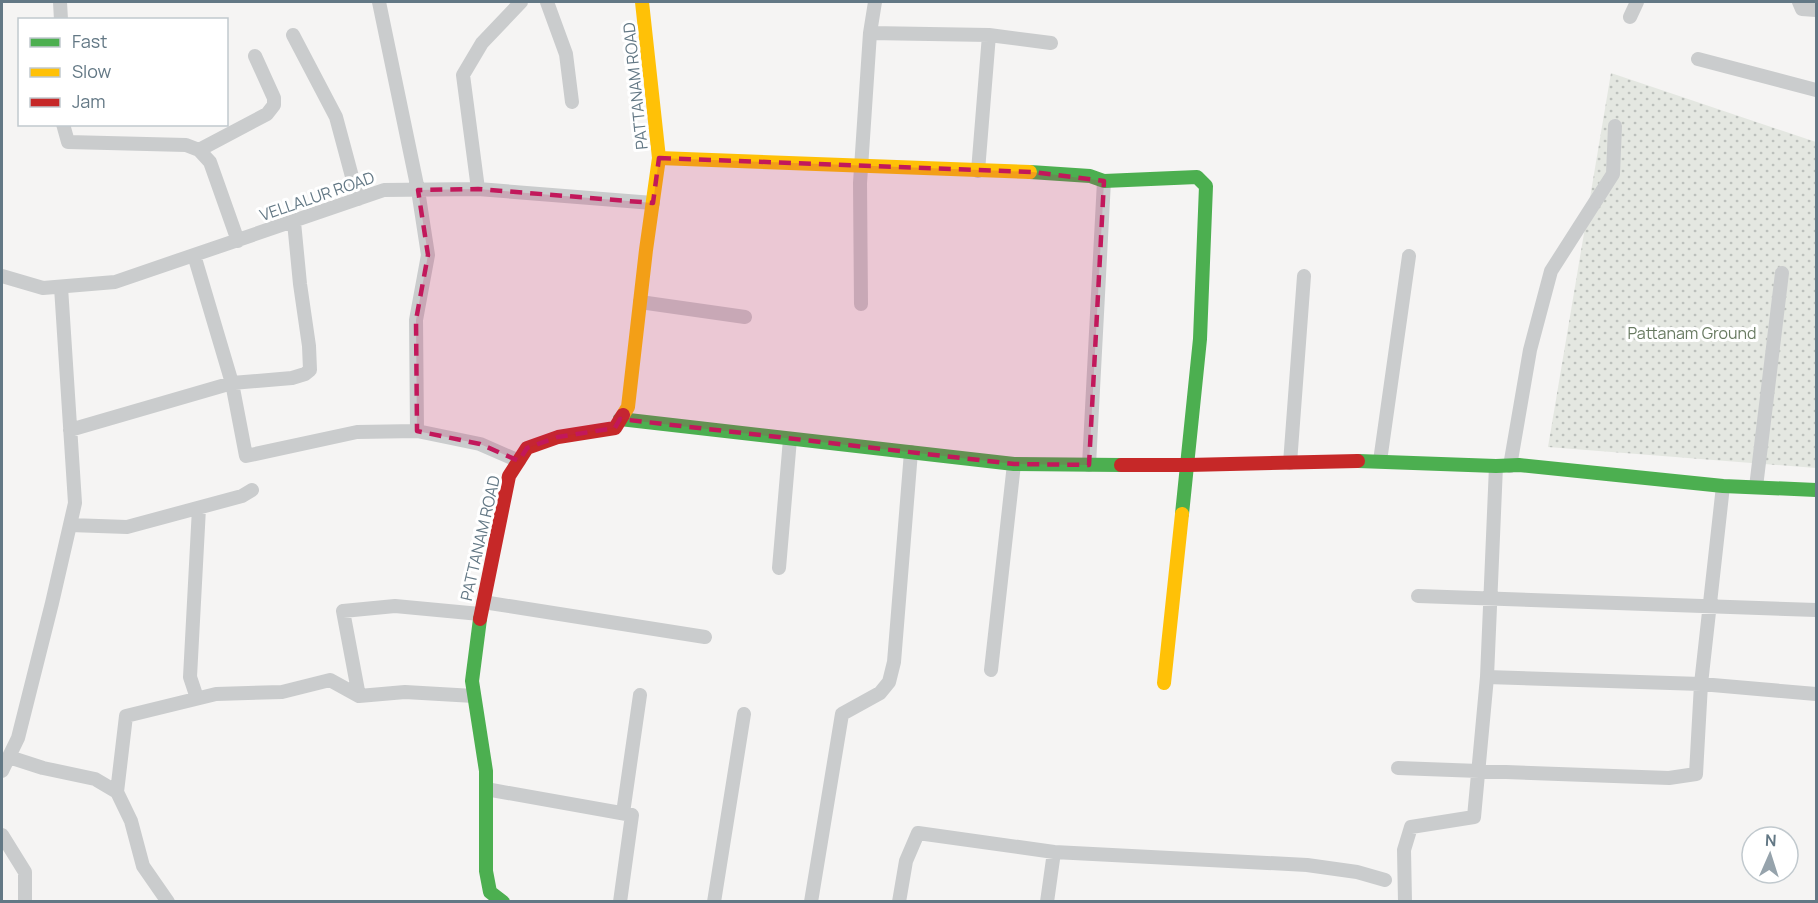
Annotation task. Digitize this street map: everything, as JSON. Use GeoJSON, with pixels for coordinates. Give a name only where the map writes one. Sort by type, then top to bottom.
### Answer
{"type":"FeatureCollection","features":[{"type":"Feature","properties":{"kind":"street"},"geometry":{"type":"LineString","coordinates":[[60,2],[61,18]]}},
{"type":"Feature","properties":{"kind":"street"},"geometry":{"type":"LineString","coordinates":[[379,2],[418,190],[428,255],[416,320],[417,431]]}},
{"type":"Feature","properties":{"kind":"street"},"geometry":{"type":"LineString","coordinates":[[478,189],[463,75],[482,43],[520,2]]}},
{"type":"Feature","properties":{"kind":"street"},"geometry":{"type":"LineString","coordinates":[[547,2],[566,54],[572,102]]}},
{"type":"Feature","properties":{"kind":"street","name":"PATTANAM ROAD"},"geometry":{"type":"LineString","coordinates":[[490,892],[486,871],[486,771],[472,681],[477,632],[509,476],[527,448],[558,437],[615,428],[628,407],[659,158],[642,2]]}},
{"type":"Feature","properties":{"kind":"street"},"geometry":{"type":"LineString","coordinates":[[861,304],[861,165],[870,33],[875,2]]}},
{"type":"Feature","properties":{"kind":"street"},"geometry":{"type":"LineString","coordinates":[[1630,17],[1637,2]]}},
{"type":"Feature","properties":{"kind":"street"},"geometry":{"type":"LineString","coordinates":[[1799,2],[1802,9],[1816,10]]}},
{"type":"Feature","properties":{"kind":"street"},"geometry":{"type":"LineString","coordinates":[[870,33],[989,35],[1051,43]]}},
{"type":"Feature","properties":{"kind":"street"},"geometry":{"type":"LineString","coordinates":[[293,35],[336,117],[358,199]]}},
{"type":"Feature","properties":{"kind":"street"},"geometry":{"type":"LineString","coordinates":[[978,171],[989,35]]}},
{"type":"Feature","properties":{"kind":"street"},"geometry":{"type":"LineString","coordinates":[[200,150],[267,114],[274,105],[274,98],[255,56]]}},
{"type":"Feature","properties":{"kind":"street"},"geometry":{"type":"LineString","coordinates":[[1698,59],[1816,90]]}},
{"type":"Feature","properties":{"kind":"street"},"geometry":{"type":"LineString","coordinates":[[64,126],[68,142],[186,145],[200,150],[210,162],[237,241]]}},
{"type":"Feature","properties":{"kind":"street"},"geometry":{"type":"LineString","coordinates":[[1510,466],[1530,350],[1551,271],[1613,174],[1615,126]]}},
{"type":"Feature","properties":{"kind":"street"},"geometry":{"type":"LineString","coordinates":[[659,158],[1056,173],[1090,176],[1104,181],[1197,177],[1206,186],[1200,339],[1164,683]]}},
{"type":"Feature","properties":{"kind":"street"},"geometry":{"type":"LineString","coordinates":[[1089,465],[1104,181]]}},
{"type":"Feature","properties":{"kind":"street","name":"VELLALUR ROAD"},"geometry":{"type":"LineString","coordinates":[[2,276],[43,288],[115,282],[384,190],[478,189],[653,203]]}},
{"type":"Feature","properties":{"kind":"street"},"geometry":{"type":"LineString","coordinates":[[70,430],[232,383],[292,378],[310,370],[294,222]]}},
{"type":"Feature","properties":{"kind":"street"},"geometry":{"type":"LineString","coordinates":[[194,255],[232,383],[246,456],[357,432],[417,431],[480,444],[519,461]]}},
{"type":"Feature","properties":{"kind":"street"},"geometry":{"type":"LineString","coordinates":[[1380,461],[1409,256]]}},
{"type":"Feature","properties":{"kind":"street"},"geometry":{"type":"LineString","coordinates":[[1756,487],[1782,273]]}},
{"type":"Feature","properties":{"kind":"street"},"geometry":{"type":"LineString","coordinates":[[1290,463],[1304,276]]}},
{"type":"Feature","properties":{"kind":"street"},"geometry":{"type":"LineString","coordinates":[[2,771],[18,738],[75,502],[61,287]]}},
{"type":"Feature","properties":{"kind":"street"},"geometry":{"type":"LineString","coordinates":[[640,302],[745,317]]}},
{"type":"Feature","properties":{"kind":"street"},"geometry":{"type":"LineString","coordinates":[[620,419],[1014,464],[1188,465],[1380,461],[1559,469],[1723,486],[1816,489]]}},
{"type":"Feature","properties":{"kind":"street"},"geometry":{"type":"LineString","coordinates":[[778,568],[789,439]]}},
{"type":"Feature","properties":{"kind":"street"},"geometry":{"type":"LineString","coordinates":[[811,902],[842,714],[880,693],[889,682],[894,662],[911,452]]}},
{"type":"Feature","properties":{"kind":"street"},"geometry":{"type":"LineString","coordinates":[[991,670],[1014,464]]}},
{"type":"Feature","properties":{"kind":"street"},"geometry":{"type":"LineString","coordinates":[[1406,902],[1404,850],[1411,827],[1474,817],[1487,677],[1496,466]]}},
{"type":"Feature","properties":{"kind":"street"},"geometry":{"type":"LineString","coordinates":[[1398,768],[1669,778],[1696,774],[1701,684],[1723,486]]}},
{"type":"Feature","properties":{"kind":"street"},"geometry":{"type":"LineString","coordinates":[[70,525],[127,527],[242,496],[252,490]]}},
{"type":"Feature","properties":{"kind":"street"},"geometry":{"type":"LineString","coordinates":[[197,698],[190,677],[199,508]]}},
{"type":"Feature","properties":{"kind":"street"},"geometry":{"type":"LineString","coordinates":[[1418,596],[1816,610]]}},
{"type":"Feature","properties":{"kind":"street"},"geometry":{"type":"LineString","coordinates":[[359,696],[343,611],[395,606],[482,608],[705,638]]}},
{"type":"Feature","properties":{"kind":"street"},"geometry":{"type":"LineString","coordinates":[[1487,677],[1701,684],[1816,694]]}},
{"type":"Feature","properties":{"kind":"street"},"geometry":{"type":"LineString","coordinates":[[117,792],[126,716],[216,694],[282,692],[330,680],[359,696],[405,692],[474,696]]}},
{"type":"Feature","properties":{"kind":"street"},"geometry":{"type":"LineString","coordinates":[[623,813],[640,695]]}},
{"type":"Feature","properties":{"kind":"street"},"geometry":{"type":"LineString","coordinates":[[714,902],[744,714]]}},
{"type":"Feature","properties":{"kind":"street"},"geometry":{"type":"LineString","coordinates":[[9,757],[43,768],[95,778],[117,792],[131,821],[143,866],[166,900]]}},
{"type":"Feature","properties":{"kind":"street"},"geometry":{"type":"LineString","coordinates":[[486,789],[632,815],[620,902]]}},
{"type":"Feature","properties":{"kind":"street"},"geometry":{"type":"LineString","coordinates":[[899,902],[906,861],[918,833],[1054,852],[1307,865],[1357,872],[1384,880]]}},
{"type":"Feature","properties":{"kind":"street"},"geometry":{"type":"LineString","coordinates":[[2,835],[25,872],[25,902]]}},
{"type":"Feature","properties":{"kind":"street"},"geometry":{"type":"LineString","coordinates":[[1047,902],[1054,852]]}},
{"type":"Feature","properties":{"kind":"street"},"geometry":{"type":"LineString","coordinates":[[477,902],[490,892],[503,902]]}},
{"type":"Feature","properties":{"kind":"highlighted area"},"geometry":{"type":"Polygon","coordinates":[[[659,158],[1033,172],[1104,181],[1089,465],[1014,464],[620,419],[615,428],[558,437],[527,448],[519,461],[480,444],[417,431],[416,320],[428,255],[418,190],[478,189],[653,203],[659,158]]]}},
{"type":"Feature","properties":{"kind":"green space","name":"Pattanam Ground"},"geometry":{"type":"Polygon","coordinates":[[[1611,73],[1816,142],[1816,468],[1548,447],[1611,73]]]}},
{"type":"Feature","properties":{"kind":"traffic: fast"},"geometry":{"type":"LineString","coordinates":[[1030,172],[1090,176],[1104,181],[1197,177],[1206,186],[1200,339],[1182,514]]}},
{"type":"Feature","properties":{"kind":"traffic: fast"},"geometry":{"type":"LineString","coordinates":[[620,419],[1014,464],[1121,465]]}},
{"type":"Feature","properties":{"kind":"traffic: fast"},"geometry":{"type":"LineString","coordinates":[[1358,461],[1519,465],[1723,486],[1816,490]]}},
{"type":"Feature","properties":{"kind":"traffic: fast"},"geometry":{"type":"LineString","coordinates":[[480,619],[472,681],[486,771],[486,871],[490,892],[503,902]]}},
{"type":"Feature","properties":{"kind":"traffic: slow"},"geometry":{"type":"LineString","coordinates":[[623,415],[628,407],[659,158],[642,2]]}},
{"type":"Feature","properties":{"kind":"traffic: slow"},"geometry":{"type":"LineString","coordinates":[[659,158],[1030,172]]}},
{"type":"Feature","properties":{"kind":"traffic: slow"},"geometry":{"type":"LineString","coordinates":[[1164,683],[1182,514]]}},
{"type":"Feature","properties":{"kind":"traffic: jam"},"geometry":{"type":"LineString","coordinates":[[480,619],[509,476],[527,448],[558,437],[615,428],[623,415]]}},
{"type":"Feature","properties":{"kind":"traffic: jam"},"geometry":{"type":"LineString","coordinates":[[1121,465],[1358,461]]}}]}
